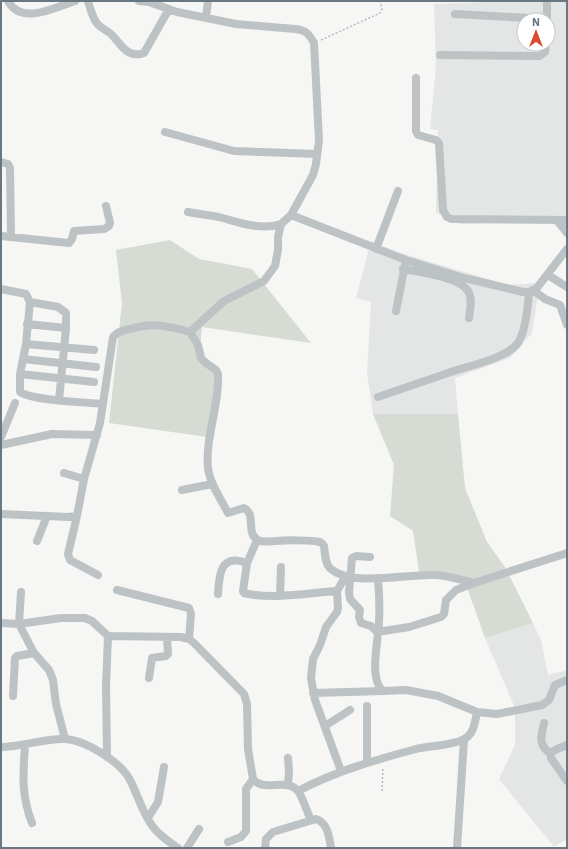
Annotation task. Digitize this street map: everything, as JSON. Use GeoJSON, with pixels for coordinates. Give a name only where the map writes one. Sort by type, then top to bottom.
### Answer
{"type":"FeatureCollection","features":[{"type":"Feature","properties":{"kind":"street"},"geometry":{"type":"LineString","coordinates":[[8,1],[16,10],[32,14],[76,1]]}},
{"type":"Feature","properties":{"kind":"street"},"geometry":{"type":"LineString","coordinates":[[88,1],[95,21],[99,26],[109,33],[124,50],[141,54],[144,52],[169,9]]}},
{"type":"Feature","properties":{"kind":"street"},"geometry":{"type":"LineString","coordinates":[[139,1],[149,2],[169,9],[236,24],[303,30],[309,34],[314,43],[318,130],[316,164],[313,175],[291,216],[281,224],[273,226],[251,225],[188,212]]}},
{"type":"Feature","properties":{"kind":"street"},"geometry":{"type":"LineString","coordinates":[[206,17],[208,1]]}},
{"type":"Feature","properties":{"kind":"street"},"geometry":{"type":"LineString","coordinates":[[547,1],[547,12]]}},
{"type":"Feature","properties":{"kind":"street"},"geometry":{"type":"LineString","coordinates":[[455,14],[516,17]]}},
{"type":"Feature","properties":{"kind":"street"},"geometry":{"type":"LineString","coordinates":[[440,55],[540,56],[545,52]]}},
{"type":"Feature","properties":{"kind":"street"},"geometry":{"type":"LineString","coordinates":[[416,78],[416,131],[418,134],[436,140],[439,143],[443,210],[446,217],[451,219],[567,220]]}},
{"type":"Feature","properties":{"kind":"street"},"geometry":{"type":"LineString","coordinates":[[165,132],[234,151],[317,154]]}},
{"type":"Feature","properties":{"kind":"street"},"geometry":{"type":"LineString","coordinates":[[1,162],[8,164],[10,168],[11,237]]}},
{"type":"Feature","properties":{"kind":"street"},"geometry":{"type":"LineString","coordinates":[[376,249],[398,191]]}},
{"type":"Feature","properties":{"kind":"street"},"geometry":{"type":"LineString","coordinates":[[1,236],[69,243],[72,239],[74,231],[104,229],[109,226],[110,223],[106,206]]}},
{"type":"Feature","properties":{"kind":"street"},"geometry":{"type":"LineString","coordinates":[[291,216],[406,260],[487,284],[531,291],[560,305],[567,326]]}},
{"type":"Feature","properties":{"kind":"street"},"geometry":{"type":"LineString","coordinates":[[558,221],[567,233]]}},
{"type":"Feature","properties":{"kind":"street"},"geometry":{"type":"LineString","coordinates":[[190,332],[224,301],[264,281],[275,266],[281,224]]}},
{"type":"Feature","properties":{"kind":"street"},"geometry":{"type":"LineString","coordinates":[[531,291],[536,289],[548,275],[567,249]]}},
{"type":"Feature","properties":{"kind":"street"},"geometry":{"type":"LineString","coordinates":[[396,311],[406,260]]}},
{"type":"Feature","properties":{"kind":"street"},"geometry":{"type":"LineString","coordinates":[[404,268],[454,281],[463,286],[468,291],[471,301],[469,318]]}},
{"type":"Feature","properties":{"kind":"street"},"geometry":{"type":"LineString","coordinates":[[548,275],[567,287]]}},
{"type":"Feature","properties":{"kind":"street"},"geometry":{"type":"LineString","coordinates":[[1,289],[26,294],[30,302],[26,344],[20,374],[20,392],[28,396],[103,404]]}},
{"type":"Feature","properties":{"kind":"street"},"geometry":{"type":"LineString","coordinates":[[378,397],[450,372],[488,361],[508,352],[517,343],[522,333],[531,291]]}},
{"type":"Feature","properties":{"kind":"street"},"geometry":{"type":"LineString","coordinates":[[30,302],[58,307],[64,310],[67,318],[59,400]]}},
{"type":"Feature","properties":{"kind":"street"},"geometry":{"type":"LineString","coordinates":[[27,324],[66,328]]}},
{"type":"Feature","properties":{"kind":"street"},"geometry":{"type":"LineString","coordinates":[[98,575],[70,560],[68,557],[68,550],[77,516],[84,479],[100,423],[113,337],[114,335],[138,326],[158,324],[190,332],[198,345],[201,358],[216,370],[218,374],[209,447],[208,469],[212,484],[228,513],[244,508],[249,511],[253,535],[257,540],[319,542],[324,546],[331,570],[348,577],[378,578],[432,575],[447,576],[474,583]]}},
{"type":"Feature","properties":{"kind":"street"},"geometry":{"type":"LineString","coordinates":[[26,344],[94,350]]}},
{"type":"Feature","properties":{"kind":"street"},"geometry":{"type":"LineString","coordinates":[[22,359],[96,368]]}},
{"type":"Feature","properties":{"kind":"street"},"geometry":{"type":"LineString","coordinates":[[20,374],[94,382]]}},
{"type":"Feature","properties":{"kind":"street"},"geometry":{"type":"LineString","coordinates":[[1,437],[16,403]]}},
{"type":"Feature","properties":{"kind":"street"},"geometry":{"type":"LineString","coordinates":[[1,445],[52,434],[97,435]]}},
{"type":"Feature","properties":{"kind":"street"},"geometry":{"type":"LineString","coordinates":[[64,473],[84,479]]}},
{"type":"Feature","properties":{"kind":"street"},"geometry":{"type":"LineString","coordinates":[[182,490],[212,484]]}},
{"type":"Feature","properties":{"kind":"street"},"geometry":{"type":"LineString","coordinates":[[1,514],[68,517],[77,516]]}},
{"type":"Feature","properties":{"kind":"street"},"geometry":{"type":"LineString","coordinates":[[37,541],[47,516]]}},
{"type":"Feature","properties":{"kind":"street"},"geometry":{"type":"LineString","coordinates":[[257,540],[247,563],[243,592],[251,595],[280,596],[337,591]]}},
{"type":"Feature","properties":{"kind":"street"},"geometry":{"type":"LineString","coordinates":[[377,632],[409,627],[441,617],[444,614],[446,600],[456,590],[567,553]]}},
{"type":"Feature","properties":{"kind":"street"},"geometry":{"type":"LineString","coordinates":[[370,557],[356,556],[352,558],[348,577],[349,592],[350,599],[360,610],[359,616],[361,623],[371,626],[377,632]]}},
{"type":"Feature","properties":{"kind":"street"},"geometry":{"type":"LineString","coordinates":[[218,594],[220,571],[223,566],[230,561],[241,561],[247,563]]}},
{"type":"Feature","properties":{"kind":"street"},"geometry":{"type":"LineString","coordinates":[[280,596],[281,567]]}},
{"type":"Feature","properties":{"kind":"street"},"geometry":{"type":"LineString","coordinates":[[341,771],[313,693],[311,678],[313,659],[320,645],[326,627],[337,612],[337,591],[348,577]]}},
{"type":"Feature","properties":{"kind":"street"},"geometry":{"type":"LineString","coordinates":[[378,578],[379,624],[375,663],[379,688],[383,691]]}},
{"type":"Feature","properties":{"kind":"street"},"geometry":{"type":"LineString","coordinates":[[117,590],[189,608],[191,614],[189,639]]}},
{"type":"Feature","properties":{"kind":"street"},"geometry":{"type":"LineString","coordinates":[[21,592],[18,624],[34,653],[48,670],[53,680],[56,704],[65,739]]}},
{"type":"Feature","properties":{"kind":"street"},"geometry":{"type":"LineString","coordinates":[[1,623],[18,624],[61,618],[85,618],[92,621],[108,636],[181,637],[189,639],[214,662],[244,694],[247,704],[248,749],[252,778],[246,790],[246,831],[241,836],[228,842]]}},
{"type":"Feature","properties":{"kind":"street"},"geometry":{"type":"LineString","coordinates":[[107,757],[106,686],[108,636]]}},
{"type":"Feature","properties":{"kind":"street"},"geometry":{"type":"LineString","coordinates":[[149,678],[152,658],[166,656],[168,654],[167,637]]}},
{"type":"Feature","properties":{"kind":"street"},"geometry":{"type":"LineString","coordinates":[[13,696],[15,658],[17,656],[34,653]]}},
{"type":"Feature","properties":{"kind":"street"},"geometry":{"type":"LineString","coordinates":[[313,693],[406,690],[438,696],[476,712],[503,714],[542,705],[549,700],[555,685],[567,680]]}},
{"type":"Feature","properties":{"kind":"street"},"geometry":{"type":"LineString","coordinates":[[367,706],[367,763]]}},
{"type":"Feature","properties":{"kind":"street"},"geometry":{"type":"LineString","coordinates":[[325,726],[350,710]]}},
{"type":"Feature","properties":{"kind":"street"},"geometry":{"type":"LineString","coordinates":[[298,791],[323,778],[367,763],[419,749],[464,740],[472,732],[476,712]]}},
{"type":"Feature","properties":{"kind":"street"},"geometry":{"type":"LineString","coordinates":[[544,723],[541,736],[544,750],[550,753],[551,758],[567,781]]}},
{"type":"Feature","properties":{"kind":"street"},"geometry":{"type":"LineString","coordinates":[[1,747],[65,739],[88,746],[107,757],[126,772],[152,826],[177,848]]}},
{"type":"Feature","properties":{"kind":"street"},"geometry":{"type":"LineString","coordinates":[[457,848],[464,740]]}},
{"type":"Feature","properties":{"kind":"street"},"geometry":{"type":"LineString","coordinates":[[25,745],[23,780],[24,797],[27,811],[32,823]]}},
{"type":"Feature","properties":{"kind":"street"},"geometry":{"type":"LineString","coordinates":[[550,753],[567,746]]}},
{"type":"Feature","properties":{"kind":"street"},"geometry":{"type":"LineString","coordinates":[[288,758],[288,785]]}},
{"type":"Feature","properties":{"kind":"street"},"geometry":{"type":"LineString","coordinates":[[148,818],[158,802],[164,767]]}},
{"type":"Feature","properties":{"kind":"street"},"geometry":{"type":"LineString","coordinates":[[252,778],[260,784],[288,785],[298,791],[311,820]]}},
{"type":"Feature","properties":{"kind":"street"},"geometry":{"type":"LineString","coordinates":[[265,848],[266,839],[273,832],[316,819],[322,821],[327,828],[331,848]]}},
{"type":"Feature","properties":{"kind":"street"},"geometry":{"type":"LineString","coordinates":[[187,848],[199,829]]}},
{"type":"Feature","properties":{"kind":"path"},"geometry":{"type":"LineString","coordinates":[[314,43],[380,13],[382,9],[380,1]]}},
{"type":"Feature","properties":{"kind":"path"},"geometry":{"type":"LineString","coordinates":[[382,791],[384,759]]}},
{"type":"Feature","properties":{"kind":"shaded area"},"geometry":{"type":"Polygon","coordinates":[[[567,1],[567,236],[550,221],[461,224],[436,213],[438,130],[430,129],[436,66],[434,4],[567,1]]]}},
{"type":"Feature","properties":{"kind":"shaded area"},"geometry":{"type":"Polygon","coordinates":[[[170,240],[199,259],[252,269],[311,343],[202,327],[199,361],[216,375],[214,438],[109,423],[122,303],[116,250],[170,240]]]}},
{"type":"Feature","properties":{"kind":"shaded area"},"geometry":{"type":"Polygon","coordinates":[[[371,241],[394,251],[508,285],[540,283],[532,333],[510,358],[455,378],[458,414],[373,414],[367,373],[371,302],[356,298],[371,241]]]}},
{"type":"Feature","properties":{"kind":"shaded area"},"geometry":{"type":"Polygon","coordinates":[[[373,414],[458,414],[465,488],[487,542],[505,567],[533,623],[485,638],[464,579],[419,572],[413,531],[390,516],[394,465],[373,414]]]}},
{"type":"Feature","properties":{"kind":"shaded area"},"geometry":{"type":"Polygon","coordinates":[[[533,623],[541,640],[548,675],[567,670],[567,839],[554,847],[499,779],[515,745],[515,708],[485,638],[533,623]]]}}]}
